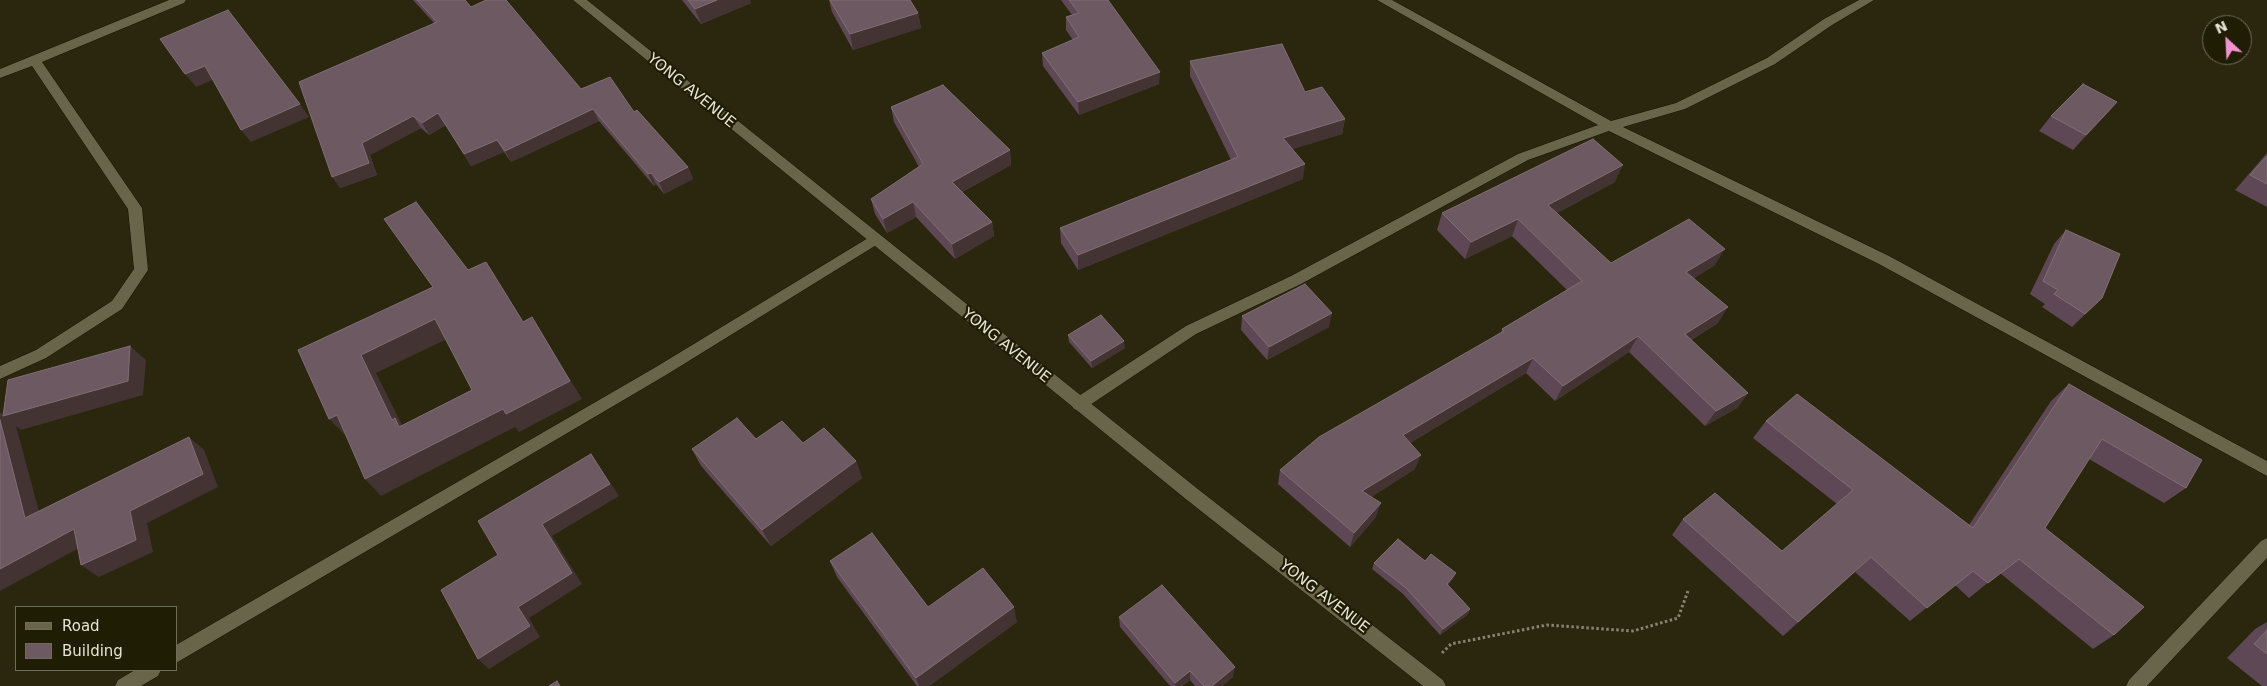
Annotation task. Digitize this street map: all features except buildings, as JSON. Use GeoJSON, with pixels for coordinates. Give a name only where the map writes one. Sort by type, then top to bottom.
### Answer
{"type":"FeatureCollection","features":[{"type":"Feature","properties":{"kind":"street"},"geometry":{"type":"LineString","coordinates":[[0,74],[180,0]]}},
{"type":"Feature","properties":{"kind":"street","name":"YONG AVENUE"},"geometry":{"type":"LineString","coordinates":[[579,0],[873,240],[1438,686]]}},
{"type":"Feature","properties":{"kind":"street"},"geometry":{"type":"LineString","coordinates":[[1382,0],[1610,126],[1884,260],[2267,469]]}},
{"type":"Feature","properties":{"kind":"street"},"geometry":{"type":"LineString","coordinates":[[1079,404],[1191,330],[1296,280],[1523,157],[1610,126],[1688,102],[1771,61],[1828,22],[1868,0]]}},
{"type":"Feature","properties":{"kind":"street"},"geometry":{"type":"LineString","coordinates":[[0,373],[41,354],[117,306],[140,270],[135,208],[34,60]]}},
{"type":"Feature","properties":{"kind":"street"},"geometry":{"type":"LineString","coordinates":[[178,654],[661,371],[873,240]]}},
{"type":"Feature","properties":{"kind":"street"},"geometry":{"type":"LineString","coordinates":[[2135,686],[2267,546]]}},
{"type":"Feature","properties":{"kind":"street"},"geometry":{"type":"LineString","coordinates":[[124,686],[150,671]]}},
{"type":"Feature","properties":{"kind":"path"},"geometry":{"type":"LineString","coordinates":[[1421,672],[1452,644],[1547,625],[1634,631],[1678,618],[1688,591]]}}]}
